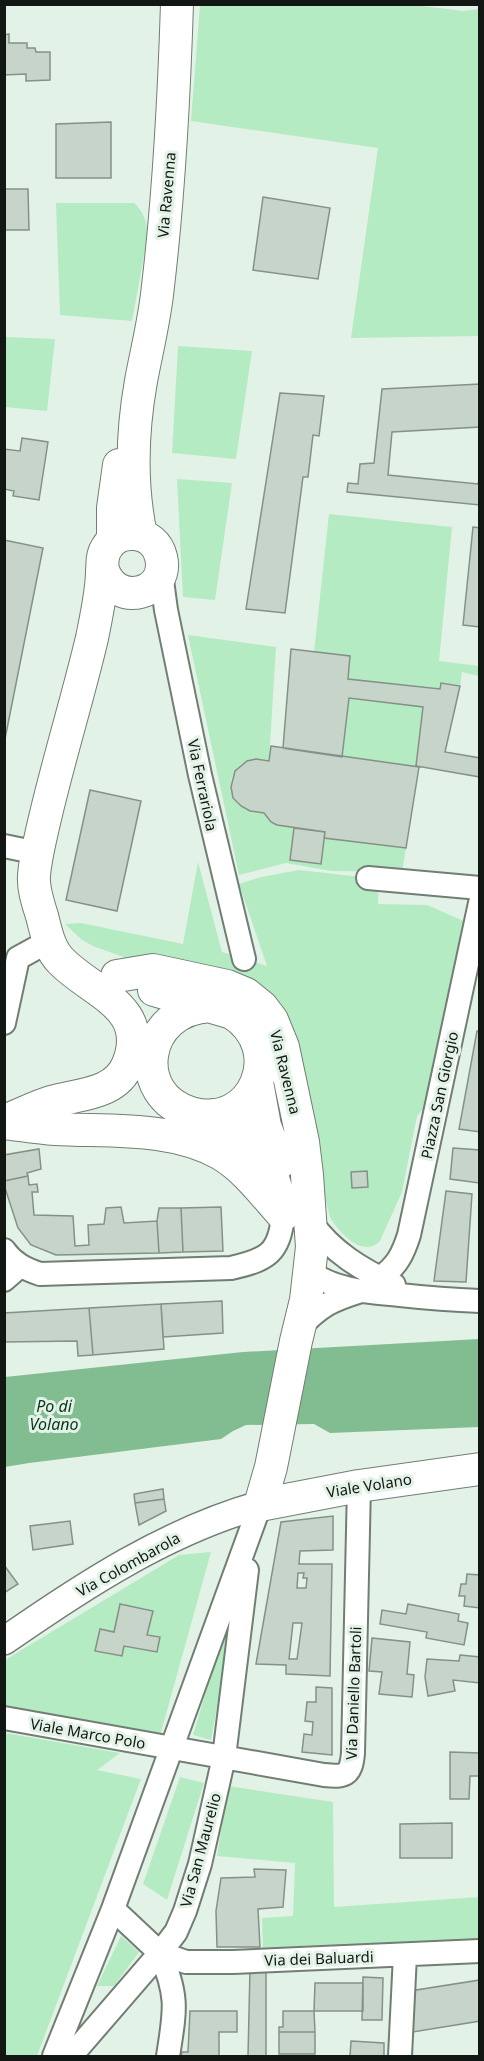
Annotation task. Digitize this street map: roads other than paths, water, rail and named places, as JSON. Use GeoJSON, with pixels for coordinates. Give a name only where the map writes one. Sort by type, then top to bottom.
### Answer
{"type":"FeatureCollection","features":[{"type":"Feature","properties":{"kind":"main road","name":"Via Ravenna"},"geometry":{"type":"LineString","coordinates":[[4,1122],[50,1102],[104,1089],[119,1079],[128,1065],[130,1056],[133,1033],[122,1008],[59,960],[45,929],[36,896],[34,876],[49,802],[109,579],[103,554],[127,537],[113,508],[117,472],[141,383],[158,289],[174,112],[172,6]]}},
{"type":"Feature","properties":{"kind":"main road"},"geometry":{"type":"LineString","coordinates":[[109,579],[130,594],[157,591],[162,565],[159,549],[148,538],[127,537]]}},
{"type":"Feature","properties":{"kind":"main road","name":"Via Ravenna"},"geometry":{"type":"LineString","coordinates":[[45,929],[64,944],[117,976],[143,987],[232,1013],[242,1019],[250,1028],[260,1048],[260,1071],[257,1082],[244,1101],[234,1108],[213,1115],[192,1114],[172,1104],[158,1086],[150,1027],[142,1011],[117,976]]}},
{"type":"Feature","properties":{"kind":"main road","name":"Via Ravenna"},"geometry":{"type":"LineString","coordinates":[[117,976],[153,970],[227,986],[246,994],[262,1007],[272,1020],[283,1047],[308,1175],[297,1218]]}},
{"type":"Feature","properties":{"kind":"main road"},"geometry":{"type":"LineString","coordinates":[[4,1122],[71,1111],[111,1101],[127,1093],[153,1054],[166,1023],[186,1010],[210,1006]]}},
{"type":"Feature","properties":{"kind":"main road","name":"Via Ravenna"},"geometry":{"type":"LineString","coordinates":[[257,1082],[261,1111],[297,1218],[310,1272]]}},
{"type":"Feature","properties":{"kind":"main road"},"geometry":{"type":"LineString","coordinates":[[71,1111],[87,1119],[119,1120],[147,1112],[182,1110]]}},
{"type":"Feature","properties":{"kind":"main road","name":"Via Ravenna"},"geometry":{"type":"LineString","coordinates":[[213,1115],[238,1129],[261,1152],[297,1218]]}},
{"type":"Feature","properties":{"kind":"main road"},"geometry":{"type":"LineString","coordinates":[[4,1122],[51,1129],[169,1136],[206,1147],[234,1163],[297,1218]]}},
{"type":"Feature","properties":{"kind":"main road"},"geometry":{"type":"LineString","coordinates":[[298,1335],[310,1272]]}},
{"type":"Feature","properties":{"kind":"main road","name":"Via San Maurelio"},"geometry":{"type":"LineString","coordinates":[[255,1519],[271,1467],[298,1335]]}},
{"type":"Feature","properties":{"kind":"main road","name":"Viale Volano"},"geometry":{"type":"LineString","coordinates":[[255,1519],[359,1486],[480,1469]]}},
{"type":"Feature","properties":{"kind":"street","name":"Via Ferrariola"},"geometry":{"type":"LineString","coordinates":[[157,591],[244,959]]}},
{"type":"Feature","properties":{"kind":"street"},"geometry":{"type":"LineString","coordinates":[[4,846],[38,853]]}},
{"type":"Feature","properties":{"kind":"street"},"geometry":{"type":"LineString","coordinates":[[368,878],[480,888]]}},
{"type":"Feature","properties":{"kind":"street","name":"Piazza San Giorgio"},"geometry":{"type":"LineString","coordinates":[[371,1285],[395,1266],[409,1235],[480,903]]}},
{"type":"Feature","properties":{"kind":"street"},"geometry":{"type":"LineString","coordinates":[[4,1023],[18,958],[45,929]]}},
{"type":"Feature","properties":{"kind":"street"},"geometry":{"type":"LineString","coordinates":[[297,1218],[343,1256],[371,1285]]}},
{"type":"Feature","properties":{"kind":"street","name":"Via Ravenna"},"geometry":{"type":"LineString","coordinates":[[10,1266],[40,1274],[231,1268],[250,1264],[264,1257],[276,1245],[281,1234],[297,1218]]}},
{"type":"Feature","properties":{"kind":"street"},"geometry":{"type":"LineString","coordinates":[[310,1272],[319,1279],[333,1284],[403,1289],[432,1299],[480,1301]]}},
{"type":"Feature","properties":{"kind":"street"},"geometry":{"type":"LineString","coordinates":[[298,1335],[314,1312],[325,1304],[371,1285]]}},
{"type":"Feature","properties":{"kind":"street","name":"Via Daniello Bartoli"},"geometry":{"type":"LineString","coordinates":[[224,1757],[339,1776],[349,1771],[353,1753],[359,1486]]}},
{"type":"Feature","properties":{"kind":"street","name":"Via Colombarola"},"geometry":{"type":"LineString","coordinates":[[4,1641],[77,1591],[129,1561],[217,1518],[255,1519]]}},
{"type":"Feature","properties":{"kind":"street","name":"Via San Maurelio"},"geometry":{"type":"LineString","coordinates":[[54,2056],[113,1909],[255,1519]]}},
{"type":"Feature","properties":{"kind":"street","name":"Via San Maurelio"},"geometry":{"type":"LineString","coordinates":[[71,2056],[176,1932],[192,1888],[200,1864],[224,1757],[255,1519]]}},
{"type":"Feature","properties":{"kind":"street","name":"Viale Marco Polo"},"geometry":{"type":"LineString","coordinates":[[4,1718],[171,1747]]}},
{"type":"Feature","properties":{"kind":"street"},"geometry":{"type":"LineString","coordinates":[[171,1747],[224,1757]]}},
{"type":"Feature","properties":{"kind":"street"},"geometry":{"type":"LineString","coordinates":[[113,1909],[160,1953],[170,1978],[175,2002],[168,2056]]}},
{"type":"Feature","properties":{"kind":"street","name":"Via dei Baluardi"},"geometry":{"type":"LineString","coordinates":[[160,1953],[177,1960],[195,1963],[480,1951]]}},
{"type":"Feature","properties":{"kind":"street"},"geometry":{"type":"LineString","coordinates":[[400,2056],[405,1955]]}},
{"type":"Feature","properties":{"kind":"water","name":"Po di Volano"},"geometry":{"type":"Polygon","coordinates":[[[479,1339],[479,1427],[330,1433],[314,1424],[246,1425],[221,1439],[5,1467],[5,1377],[243,1352],[479,1339]]]}}]}
